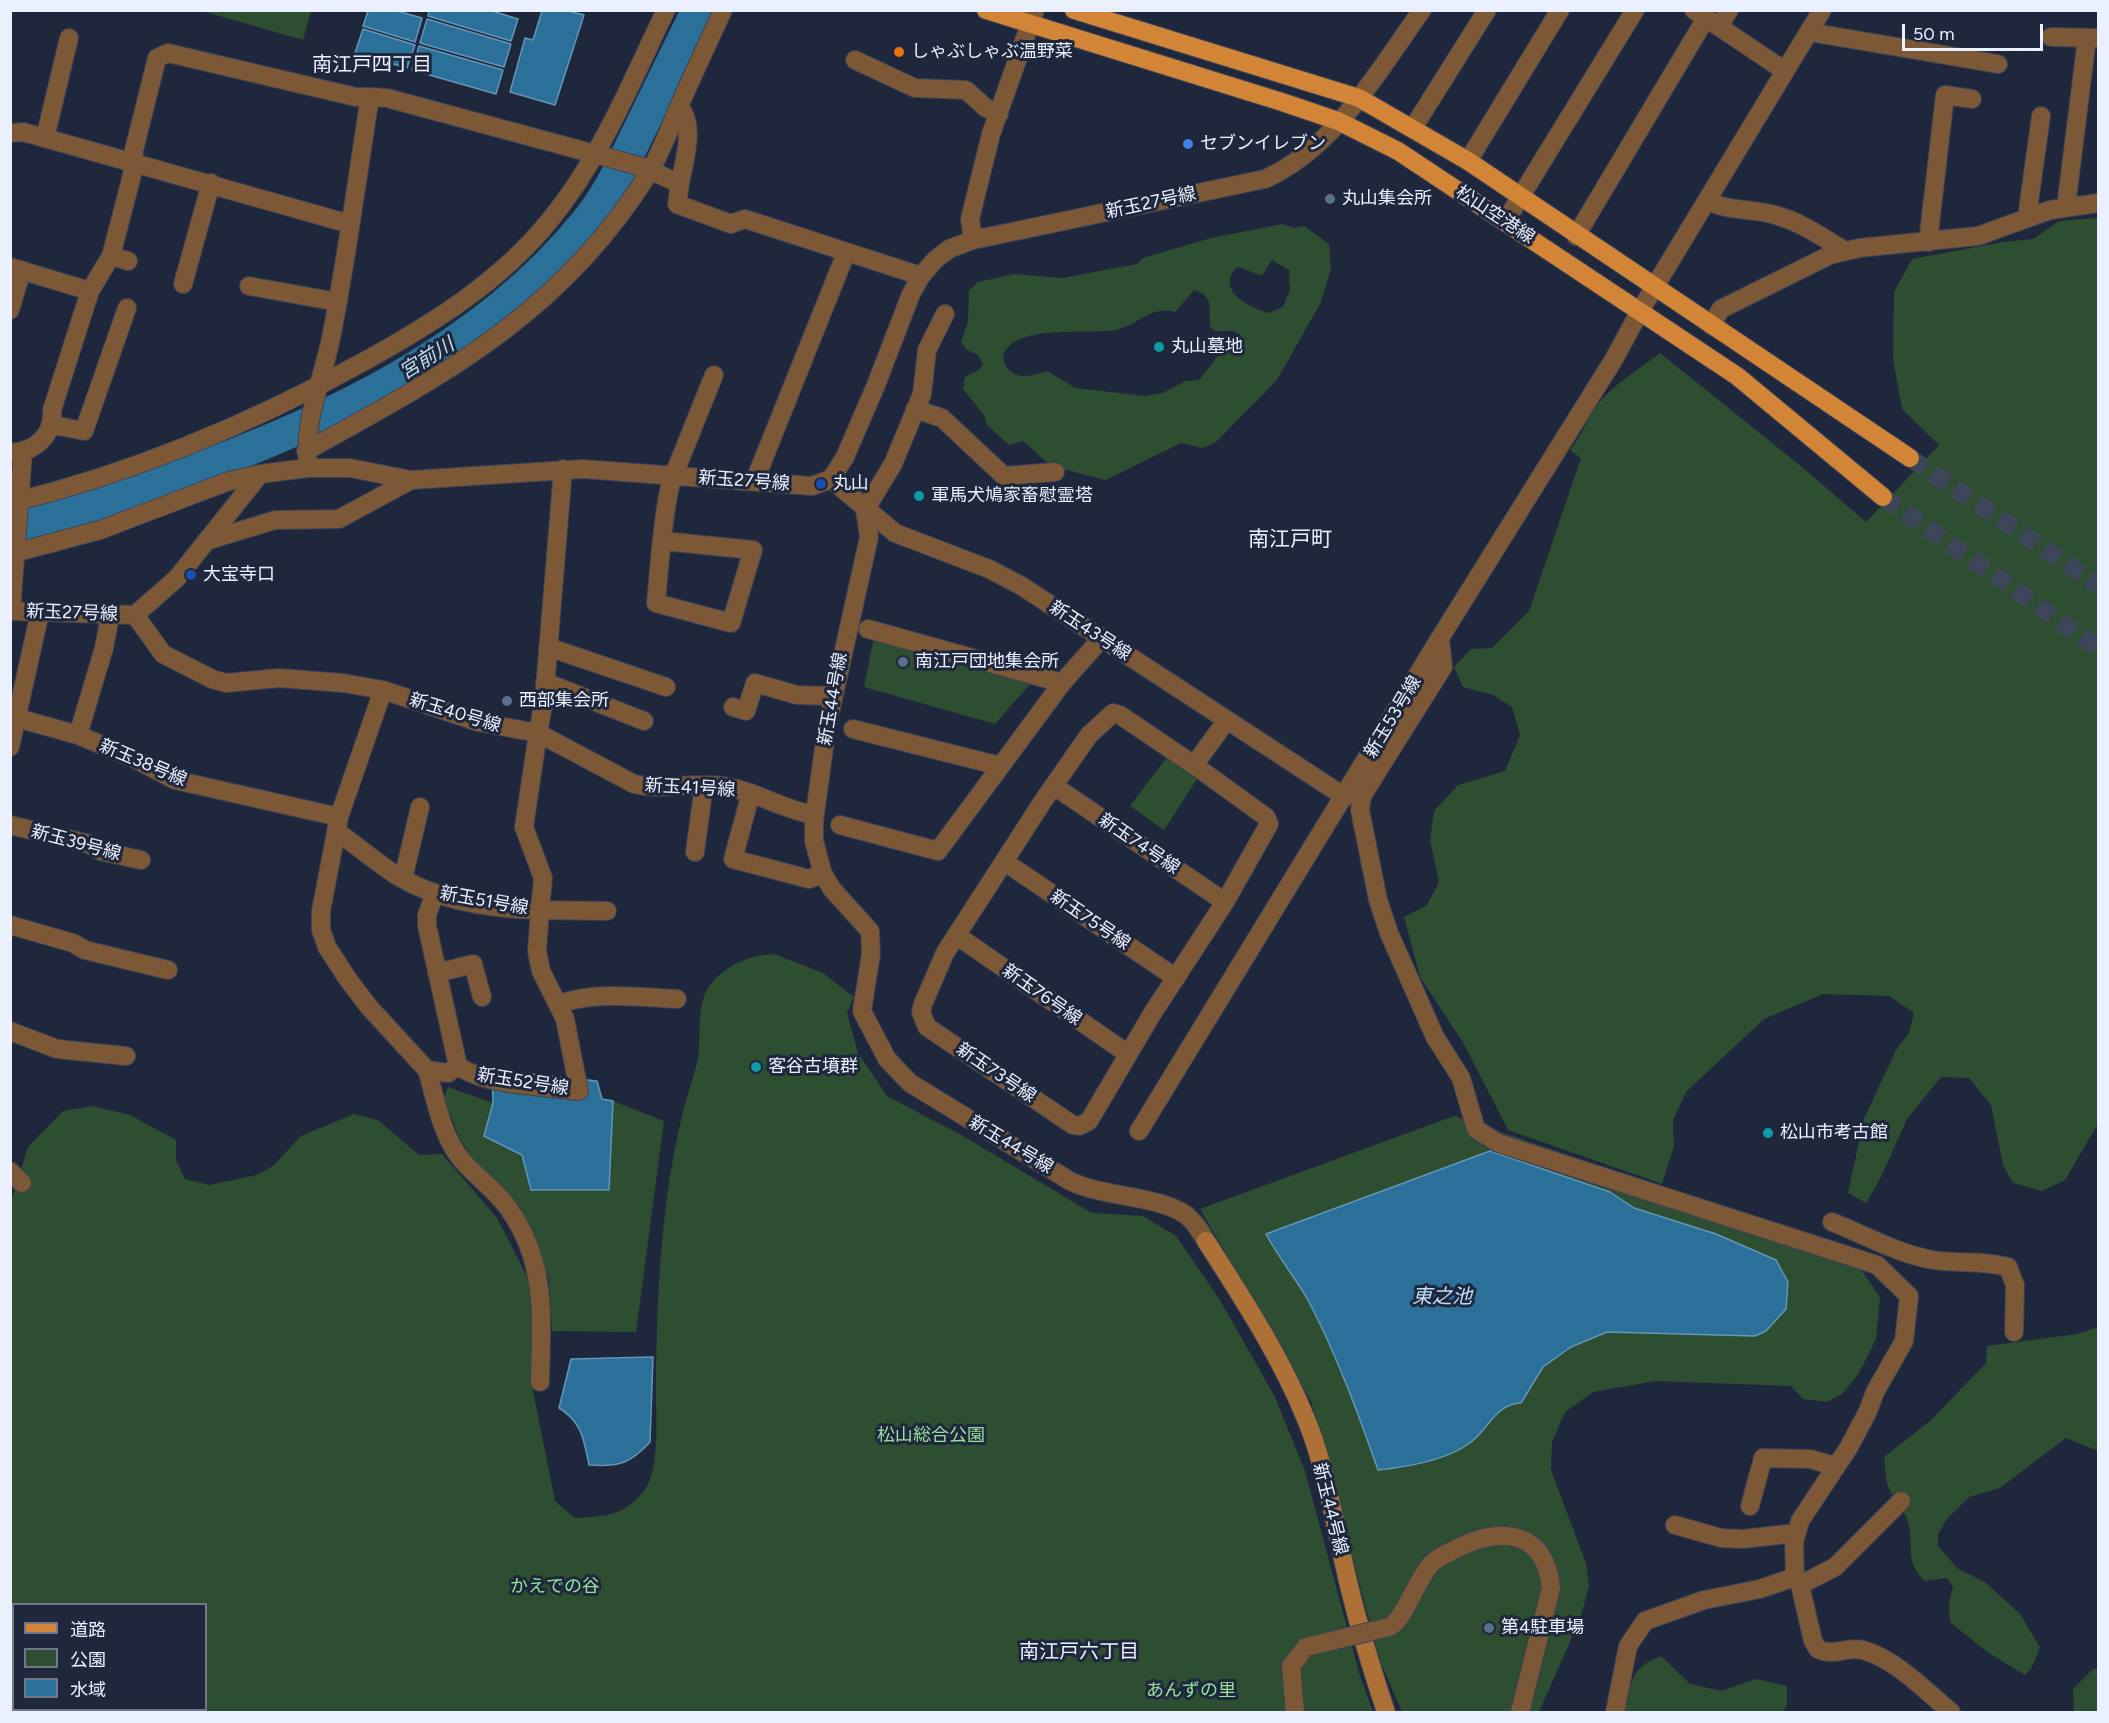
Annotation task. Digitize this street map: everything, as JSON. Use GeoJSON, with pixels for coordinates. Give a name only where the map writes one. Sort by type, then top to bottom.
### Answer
{"type":"FeatureCollection","features":[{"type":"Feature","properties":{"kind":"main road","name":"松山空港線"},"geometry":{"type":"LineString","coordinates":[[986,10],[1033,17],[1338,121],[1398,151],[1737,376],[1883,497]]}},
{"type":"Feature","properties":{"kind":"main road","name":"松山空港線"},"geometry":{"type":"LineString","coordinates":[[1074,10],[1359,98],[1468,161],[1576,236],[1910,458]]}},
{"type":"Feature","properties":{"kind":"street"},"geometry":{"type":"LineString","coordinates":[[17,503],[124,470],[314,394],[428,325],[487,283],[552,219],[603,155],[666,10]]}},
{"type":"Feature","properties":{"kind":"street"},"geometry":{"type":"LineString","coordinates":[[307,460],[467,358],[522,318],[550,295],[592,250],[647,168],[679,106],[723,10]]}},
{"type":"Feature","properties":{"kind":"street","name":"新玉27号線"},"geometry":{"type":"LineString","coordinates":[[11,611],[110,616],[135,615],[177,578],[260,474],[307,460],[411,480],[564,469],[671,477],[755,480],[812,486],[831,479],[859,426],[911,294],[921,276],[935,260],[949,249],[974,240],[1265,178],[1284,170],[1310,152],[1359,98],[1422,10]]}},
{"type":"Feature","properties":{"kind":"street"},"geometry":{"type":"LineString","coordinates":[[1413,128],[1487,10]]}},
{"type":"Feature","properties":{"kind":"street"},"geometry":{"type":"LineString","coordinates":[[1468,161],[1560,10]]}},
{"type":"Feature","properties":{"kind":"street"},"geometry":{"type":"LineString","coordinates":[[1505,222],[1635,10]]}},
{"type":"Feature","properties":{"kind":"street"},"geometry":{"type":"LineString","coordinates":[[1576,236],[1706,19],[1729,10]]}},
{"type":"Feature","properties":{"kind":"street","name":"新玉53号線"},"geometry":{"type":"LineString","coordinates":[[1139,1131],[1440,638],[1614,359],[1640,311],[1822,10]]}},
{"type":"Feature","properties":{"kind":"street"},"geometry":{"type":"LineString","coordinates":[[974,240],[970,219],[991,134],[1033,17]]}},
{"type":"Feature","properties":{"kind":"street"},"geometry":{"type":"LineString","coordinates":[[1706,19],[1785,71]]}},
{"type":"Feature","properties":{"kind":"street"},"geometry":{"type":"LineString","coordinates":[[1809,32],[1998,64]]}},
{"type":"Feature","properties":{"kind":"street"},"geometry":{"type":"LineString","coordinates":[[2051,37],[2093,38],[2066,207]]}},
{"type":"Feature","properties":{"kind":"street"},"geometry":{"type":"LineString","coordinates":[[45,138],[69,38]]}},
{"type":"Feature","properties":{"kind":"street"},"geometry":{"type":"LineString","coordinates":[[11,611],[17,503],[17,452],[43,438],[53,424],[52,410],[90,291],[120,258],[134,150],[157,58],[168,53],[356,97],[387,98],[603,155],[647,168],[680,184]]}},
{"type":"Feature","properties":{"kind":"street"},"geometry":{"type":"LineString","coordinates":[[855,60],[915,88],[966,90],[986,108],[999,114]]}},
{"type":"Feature","properties":{"kind":"street"},"geometry":{"type":"LineString","coordinates":[[1928,242],[1945,95],[1972,99]]}},
{"type":"Feature","properties":{"kind":"street"},"geometry":{"type":"LineString","coordinates":[[307,460],[314,394],[330,342],[338,302],[370,97]]}},
{"type":"Feature","properties":{"kind":"street"},"geometry":{"type":"LineString","coordinates":[[679,106],[685,113],[688,129],[677,204],[731,224],[746,219],[921,276]]}},
{"type":"Feature","properties":{"kind":"street"},"geometry":{"type":"LineString","coordinates":[[2027,217],[2041,116]]}},
{"type":"Feature","properties":{"kind":"street"},"geometry":{"type":"LineString","coordinates":[[10,133],[23,132],[211,183],[350,224]]}},
{"type":"Feature","properties":{"kind":"street"},"geometry":{"type":"LineString","coordinates":[[183,284],[211,183]]}},
{"type":"Feature","properties":{"kind":"street"},"geometry":{"type":"LineString","coordinates":[[1707,200],[1719,207],[1750,210],[1791,220],[1845,251]]}},
{"type":"Feature","properties":{"kind":"street"},"geometry":{"type":"LineString","coordinates":[[1711,325],[1721,309],[1808,266],[1845,251],[1978,236],[2027,217],[2098,202]]}},
{"type":"Feature","properties":{"kind":"street"},"geometry":{"type":"LineString","coordinates":[[755,480],[846,253]]}},
{"type":"Feature","properties":{"kind":"street"},"geometry":{"type":"LineString","coordinates":[[10,309],[16,268],[90,291]]}},
{"type":"Feature","properties":{"kind":"street"},"geometry":{"type":"LineString","coordinates":[[249,286],[338,302]]}},
{"type":"Feature","properties":{"kind":"street"},"geometry":{"type":"LineString","coordinates":[[53,424],[84,431],[108,337],[127,308]]}},
{"type":"Feature","properties":{"kind":"street"},"geometry":{"type":"LineString","coordinates":[[865,510],[893,464],[924,382],[927,350],[945,314]]}},
{"type":"Feature","properties":{"kind":"street"},"geometry":{"type":"LineString","coordinates":[[663,541],[753,550],[731,622],[656,603],[663,541],[671,477],[714,375]]}},
{"type":"Feature","properties":{"kind":"street"},"geometry":{"type":"LineString","coordinates":[[915,409],[942,418],[1004,476],[1055,472]]}},
{"type":"Feature","properties":{"kind":"street"},"geometry":{"type":"LineString","coordinates":[[538,733],[545,682],[564,469]]}},
{"type":"Feature","properties":{"kind":"street"},"geometry":{"type":"LineString","coordinates":[[15,551],[100,530],[229,481],[260,474]]}},
{"type":"Feature","properties":{"kind":"street","name":"新玉43号線"},"geometry":{"type":"LineString","coordinates":[[831,479],[895,533],[989,569],[1020,585],[1345,797]]}},
{"type":"Feature","properties":{"kind":"street"},"geometry":{"type":"LineString","coordinates":[[206,541],[275,520],[339,519],[411,480]]}},
{"type":"Feature","properties":{"kind":"street","name":"新玉44号線"},"geometry":{"type":"LineString","coordinates":[[865,510],[868,537],[833,696],[815,815],[814,841],[823,874],[832,889],[870,931],[871,954],[857,1006],[887,1059],[910,1083],[1087,1189],[1160,1205],[1187,1216],[1206,1241],[1262,1329],[1307,1421],[1340,1535],[1343,1562],[1364,1648],[1386,1713]]}},
{"type":"Feature","properties":{"kind":"street"},"geometry":{"type":"LineString","coordinates":[[10,747],[14,717],[40,612]]}},
{"type":"Feature","properties":{"kind":"street","name":"新玉40号線"},"geometry":{"type":"LineString","coordinates":[[135,615],[163,654],[212,679],[237,682],[295,678],[343,683],[383,690],[478,722],[538,733]]}},
{"type":"Feature","properties":{"kind":"street"},"geometry":{"type":"LineString","coordinates":[[78,735],[104,648],[110,616]]}},
{"type":"Feature","properties":{"kind":"street"},"geometry":{"type":"LineString","coordinates":[[868,629],[1062,683]]}},
{"type":"Feature","properties":{"kind":"street"},"geometry":{"type":"LineString","coordinates":[[1440,638],[1443,667],[1362,796],[1360,810],[1378,900],[1389,933],[1435,1037],[1461,1078],[1476,1129],[1498,1143],[1877,1265],[1909,1296],[1904,1341],[1875,1392],[1849,1447],[1809,1504],[1796,1533],[1798,1581],[1818,1649],[1829,1653],[1860,1649],[1884,1658],[1951,1713]]}},
{"type":"Feature","properties":{"kind":"street"},"geometry":{"type":"LineString","coordinates":[[840,825],[938,851],[1062,683],[1101,639]]}},
{"type":"Feature","properties":{"kind":"street"},"geometry":{"type":"LineString","coordinates":[[548,647],[666,687]]}},
{"type":"Feature","properties":{"kind":"street"},"geometry":{"type":"LineString","coordinates":[[545,682],[644,721]]}},
{"type":"Feature","properties":{"kind":"street"},"geometry":{"type":"LineString","coordinates":[[733,707],[746,711],[755,683],[797,695],[833,696]]}},
{"type":"Feature","properties":{"kind":"street"},"geometry":{"type":"LineString","coordinates":[[383,690],[338,824],[321,911],[321,930],[327,947],[369,1007],[427,1070],[450,1141],[461,1159],[510,1209],[525,1241],[540,1287],[542,1302],[540,1382]]}},
{"type":"Feature","properties":{"kind":"street","name":"新玉73号線"},"geometry":{"type":"LineString","coordinates":[[1113,713],[1120,715],[1194,765],[1266,818],[1269,824],[1225,902],[1128,1054],[1089,1120],[1084,1124],[1073,1125],[927,1027],[921,1012],[956,935],[1054,786],[1089,735],[1113,713]]}},
{"type":"Feature","properties":{"kind":"street","name":"新玉38号線"},"geometry":{"type":"LineString","coordinates":[[14,717],[78,735],[135,759],[175,780],[338,824]]}},
{"type":"Feature","properties":{"kind":"street"},"geometry":{"type":"LineString","coordinates":[[1194,765],[1227,720]]}},
{"type":"Feature","properties":{"kind":"street"},"geometry":{"type":"LineString","coordinates":[[853,729],[1000,766]]}},
{"type":"Feature","properties":{"kind":"street","name":"新玉41号線"},"geometry":{"type":"LineString","coordinates":[[538,733],[633,784],[650,788],[722,786],[751,793],[790,810],[815,815]]}},
{"type":"Feature","properties":{"kind":"street","name":"新玉51号線"},"geometry":{"type":"LineString","coordinates":[[338,824],[403,879],[435,893],[482,904],[540,910],[543,878],[524,827],[538,733]]}},
{"type":"Feature","properties":{"kind":"street"},"geometry":{"type":"LineString","coordinates":[[695,852],[704,785]]}},
{"type":"Feature","properties":{"kind":"street","name":"新玉74号線"},"geometry":{"type":"LineString","coordinates":[[1054,786],[1225,902]]}},
{"type":"Feature","properties":{"kind":"street"},"geometry":{"type":"LineString","coordinates":[[751,793],[733,859],[809,879],[823,874]]}},
{"type":"Feature","properties":{"kind":"street"},"geometry":{"type":"LineString","coordinates":[[403,879],[420,807]]}},
{"type":"Feature","properties":{"kind":"street","name":"新玉39号線"},"geometry":{"type":"LineString","coordinates":[[10,825],[89,844],[100,851],[141,860]]}},
{"type":"Feature","properties":{"kind":"street","name":"新玉75号線"},"geometry":{"type":"LineString","coordinates":[[1005,862],[1176,978]]}},
{"type":"Feature","properties":{"kind":"street","name":"新玉52号線"},"geometry":{"type":"LineString","coordinates":[[435,893],[427,915],[427,926],[458,1066],[468,1073],[499,1081],[579,1091],[574,1056],[559,1004],[541,971],[537,951],[540,910]]}},
{"type":"Feature","properties":{"kind":"street"},"geometry":{"type":"LineString","coordinates":[[540,910],[607,911]]}},
{"type":"Feature","properties":{"kind":"street"},"geometry":{"type":"LineString","coordinates":[[10,926],[73,943],[85,950],[168,970]]}},
{"type":"Feature","properties":{"kind":"street","name":"新玉76号線"},"geometry":{"type":"LineString","coordinates":[[956,935],[1128,1054]]}},
{"type":"Feature","properties":{"kind":"street"},"geometry":{"type":"LineString","coordinates":[[438,973],[473,964],[482,997]]}},
{"type":"Feature","properties":{"kind":"street"},"geometry":{"type":"LineString","coordinates":[[559,1004],[582,998],[606,996],[677,999]]}},
{"type":"Feature","properties":{"kind":"street"},"geometry":{"type":"LineString","coordinates":[[10,1031],[57,1049],[126,1056]]}},
{"type":"Feature","properties":{"kind":"street"},"geometry":{"type":"LineString","coordinates":[[427,1070],[448,1073],[458,1066]]}},
{"type":"Feature","properties":{"kind":"street"},"geometry":{"type":"LineString","coordinates":[[1832,1222],[1878,1242],[1931,1260],[1958,1263],[1987,1261],[2008,1267],[2015,1285],[2014,1332]]}},
{"type":"Feature","properties":{"kind":"street"},"geometry":{"type":"LineString","coordinates":[[1750,1506],[1763,1458],[1810,1459],[1835,1467]]}},
{"type":"Feature","properties":{"kind":"street"},"geometry":{"type":"LineString","coordinates":[[1615,1713],[1628,1646],[1646,1622],[1704,1600],[1798,1581],[1835,1567],[1901,1501]]}},
{"type":"Feature","properties":{"kind":"street"},"geometry":{"type":"LineString","coordinates":[[1675,1525],[1721,1538],[1743,1539],[1796,1533]]}},
{"type":"Feature","properties":{"kind":"street"},"geometry":{"type":"LineString","coordinates":[[1295,1713],[1290,1677],[1291,1666],[1306,1647],[1389,1627],[1400,1618],[1413,1588],[1433,1561],[1467,1543],[1508,1535],[1523,1539],[1541,1553],[1549,1572],[1551,1588],[1520,1713]]}},
{"type":"Feature","properties":{"kind":"green space"},"geometry":{"type":"Polygon","coordinates":[[[311,10],[303,40],[202,11],[311,10]]]}},
{"type":"Feature","properties":{"kind":"green space"},"geometry":{"type":"Polygon","coordinates":[[[2098,218],[2098,1124],[2065,1180],[2042,1191],[2013,1183],[2003,1165],[1991,1105],[1969,1078],[1941,1077],[1907,1119],[1880,1179],[1866,1203],[1848,1193],[1864,1119],[1896,1050],[1909,1033],[1914,1013],[1889,996],[1823,994],[1764,1019],[1686,1092],[1673,1120],[1674,1146],[1662,1184],[1508,1130],[1464,1044],[1420,977],[1404,917],[1427,905],[1439,882],[1430,840],[1434,811],[1458,785],[1505,771],[1520,735],[1512,707],[1493,695],[1463,687],[1454,667],[1471,649],[1492,648],[1529,611],[1581,458],[1570,450],[1594,410],[1616,386],[1660,353],[1802,467],[1866,522],[1939,445],[1902,409],[1893,359],[1894,292],[1912,259],[2003,242],[2033,239],[2059,221],[2098,218]]]}},
{"type":"Feature","properties":{"kind":"green space"},"geometry":{"type":"Polygon","coordinates":[[[1282,224],[1295,228],[1304,226],[1329,244],[1331,269],[1321,302],[1277,380],[1216,442],[1203,448],[1181,443],[1106,480],[1051,466],[1023,441],[1009,445],[987,425],[984,415],[963,389],[965,377],[979,370],[983,364],[978,355],[967,350],[961,342],[968,322],[969,291],[978,282],[1014,274],[1062,278],[1137,264],[1143,258],[1211,238],[1282,224]],[[1272,260],[1263,274],[1259,275],[1239,267],[1235,269],[1230,285],[1245,303],[1268,313],[1283,307],[1290,290],[1289,270],[1272,260]],[[1194,290],[1175,312],[1158,311],[1123,328],[1103,331],[1053,332],[1021,339],[1010,346],[1003,356],[1005,364],[1009,370],[1019,376],[1047,371],[1076,388],[1145,396],[1163,393],[1185,381],[1199,380],[1217,357],[1240,344],[1240,335],[1233,331],[1214,331],[1210,326],[1208,299],[1194,290]]]}},
{"type":"Feature","properties":{"kind":"green space"},"geometry":{"type":"Polygon","coordinates":[[[875,632],[1038,675],[995,724],[864,687],[875,632]]]}},
{"type":"Feature","properties":{"kind":"green space"},"geometry":{"type":"Polygon","coordinates":[[[1170,753],[1199,776],[1164,830],[1130,806],[1170,753]]]}},
{"type":"Feature","properties":{"kind":"green space","name":"松山総合公園"},"geometry":{"type":"Polygon","coordinates":[[[774,954],[823,973],[854,997],[847,1013],[858,1053],[887,1096],[963,1136],[1092,1213],[1143,1216],[1176,1236],[1220,1300],[1275,1397],[1305,1471],[1360,1676],[1373,1712],[11,1712],[11,1202],[28,1147],[63,1111],[92,1106],[130,1115],[176,1140],[176,1160],[185,1179],[209,1185],[257,1175],[273,1166],[301,1136],[354,1114],[378,1120],[419,1155],[442,1154],[497,1218],[530,1282],[533,1391],[555,1501],[575,1518],[612,1514],[628,1506],[643,1492],[653,1469],[656,1439],[661,1250],[674,1152],[698,1057],[701,1009],[704,997],[718,976],[750,958],[774,954]]]}},
{"type":"Feature","properties":{"kind":"green space"},"geometry":{"type":"Polygon","coordinates":[[[448,1087],[493,1103],[484,1136],[522,1155],[530,1190],[609,1189],[613,1101],[664,1121],[636,1332],[552,1331],[549,1281],[525,1216],[473,1159],[459,1137],[444,1098],[448,1087]]]}},
{"type":"Feature","properties":{"kind":"green space"},"geometry":{"type":"Polygon","coordinates":[[[1454,1116],[1667,1189],[1854,1259],[1880,1297],[1876,1339],[1859,1373],[1842,1394],[1827,1402],[1803,1399],[1791,1386],[1656,1381],[1593,1392],[1565,1412],[1552,1442],[1551,1470],[1586,1563],[1589,1586],[1580,1619],[1539,1712],[1402,1712],[1380,1661],[1311,1401],[1200,1209],[1454,1116]]]}},
{"type":"Feature","properties":{"kind":"green space"},"geometry":{"type":"Polygon","coordinates":[[[2098,1327],[2098,1451],[2066,1438],[2000,1488],[1969,1497],[1947,1519],[1938,1534],[1938,1546],[1957,1568],[1985,1582],[2020,1614],[2040,1647],[2032,1667],[2025,1675],[1987,1652],[1950,1622],[1949,1602],[1953,1587],[1947,1578],[1924,1581],[1917,1572],[1911,1557],[1907,1519],[1888,1486],[1884,1457],[1930,1421],[1986,1363],[1987,1346],[2077,1334],[2098,1327]]]}},
{"type":"Feature","properties":{"kind":"green space"},"geometry":{"type":"Polygon","coordinates":[[[1661,1656],[1690,1684],[1721,1691],[1756,1679],[1787,1686],[1787,1705],[1783,1712],[1625,1712],[1634,1677],[1643,1666],[1661,1656]]]}},
{"type":"Feature","properties":{"kind":"green space"},"geometry":{"type":"Polygon","coordinates":[[[2093,1669],[2098,1669],[2098,1712],[2074,1712],[2073,1689],[2093,1669]]]}},
{"type":"Feature","properties":{"kind":"water"},"geometry":{"type":"Polygon","coordinates":[[[489,10],[518,19],[511,41],[428,16],[429,11],[489,10]]]}},
{"type":"Feature","properties":{"kind":"water"},"geometry":{"type":"Polygon","coordinates":[[[368,11],[397,11],[422,18],[415,42],[363,26],[368,11]]]}},
{"type":"Feature","properties":{"kind":"water"},"geometry":{"type":"Polygon","coordinates":[[[542,11],[568,11],[584,15],[555,105],[510,92],[525,38],[533,40],[542,11]]]}},
{"type":"Feature","properties":{"kind":"water"},"geometry":{"type":"Polygon","coordinates":[[[427,19],[511,44],[504,67],[420,43],[427,19]]]}},
{"type":"Feature","properties":{"kind":"water"},"geometry":{"type":"Polygon","coordinates":[[[363,29],[415,45],[407,68],[355,53],[363,29]]]}},
{"type":"Feature","properties":{"kind":"water"},"geometry":{"type":"Polygon","coordinates":[[[419,46],[503,70],[496,94],[412,70],[419,46]]]}},
{"type":"Feature","properties":{"kind":"water"},"geometry":{"type":"Polygon","coordinates":[[[492,1070],[597,1081],[602,1099],[613,1101],[609,1190],[531,1190],[522,1155],[484,1136],[493,1103],[492,1070]]]}},
{"type":"Feature","properties":{"kind":"water","name":"東之池"},"geometry":{"type":"Polygon","coordinates":[[[1490,1151],[1610,1192],[1634,1208],[1716,1234],[1776,1260],[1788,1282],[1786,1309],[1766,1331],[1755,1336],[1607,1332],[1571,1347],[1543,1367],[1521,1403],[1512,1404],[1499,1412],[1471,1442],[1461,1449],[1426,1462],[1378,1470],[1328,1341],[1308,1300],[1266,1234],[1490,1151]]]}},
{"type":"Feature","properties":{"kind":"water"},"geometry":{"type":"Polygon","coordinates":[[[653,1357],[650,1442],[623,1463],[589,1465],[581,1432],[573,1419],[559,1408],[571,1359],[653,1357]]]}},
{"type":"Feature","properties":{"kind":"waterway","name":"宮前川"},"geometry":{"type":"LineString","coordinates":[[10,528],[134,492],[288,433],[398,378],[450,345],[499,309],[545,268],[586,223],[601,202],[615,180],[698,10]]}},
{"type":"Feature","properties":{"kind":"tunnel"},"geometry":{"type":"LineString","coordinates":[[1910,458],[2098,585]]}},
{"type":"Feature","properties":{"kind":"tunnel"},"geometry":{"type":"LineString","coordinates":[[1883,497],[2098,648]]}},
{"type":"Feature","properties":{"kind":"place","name":"しゃぶしゃぶ温野菜"},"geometry":{"type":"Point","coordinates":[899,52]}},
{"type":"Feature","properties":{"kind":"place","name":"セブンイレブン"},"geometry":{"type":"Point","coordinates":[1188,144]}},
{"type":"Feature","properties":{"kind":"place","name":"丸山集会所"},"geometry":{"type":"Point","coordinates":[1330,199]}},
{"type":"Feature","properties":{"kind":"place","name":"丸山墓地"},"geometry":{"type":"Point","coordinates":[1159,347]}},
{"type":"Feature","properties":{"kind":"place","name":"丸山"},"geometry":{"type":"Point","coordinates":[821,484]}},
{"type":"Feature","properties":{"kind":"place","name":"軍馬犬鳩家畜慰霊塔"},"geometry":{"type":"Point","coordinates":[919,496]}},
{"type":"Feature","properties":{"kind":"place","name":"大宝寺口"},"geometry":{"type":"Point","coordinates":[191,575]}},
{"type":"Feature","properties":{"kind":"place","name":"南江戸団地集会所"},"geometry":{"type":"Point","coordinates":[903,662]}},
{"type":"Feature","properties":{"kind":"place","name":"西部集会所"},"geometry":{"type":"Point","coordinates":[507,701]}},
{"type":"Feature","properties":{"kind":"place","name":"客谷古墳群"},"geometry":{"type":"Point","coordinates":[756,1067]}},
{"type":"Feature","properties":{"kind":"place","name":"松山市考古館"},"geometry":{"type":"Point","coordinates":[1768,1133]}},
{"type":"Feature","properties":{"kind":"place","name":"第4駐車場"},"geometry":{"type":"Point","coordinates":[1489,1628]}},
{"type":"Feature","properties":{"kind":"district","name":"南江戸四丁目"},"geometry":{"type":"Point","coordinates":[372,65]}},
{"type":"Feature","properties":{"kind":"district","name":"南江戸町"},"geometry":{"type":"Point","coordinates":[1290,540]}},
{"type":"Feature","properties":{"kind":"district","name":"南江戸六丁目"},"geometry":{"type":"Point","coordinates":[1079,1652]}},
{"type":"Feature","properties":{"kind":"park label","name":"かえでの谷"},"geometry":{"type":"Point","coordinates":[555,1587]}},
{"type":"Feature","properties":{"kind":"park label","name":"あんずの里"},"geometry":{"type":"Point","coordinates":[1191,1691]}}]}
